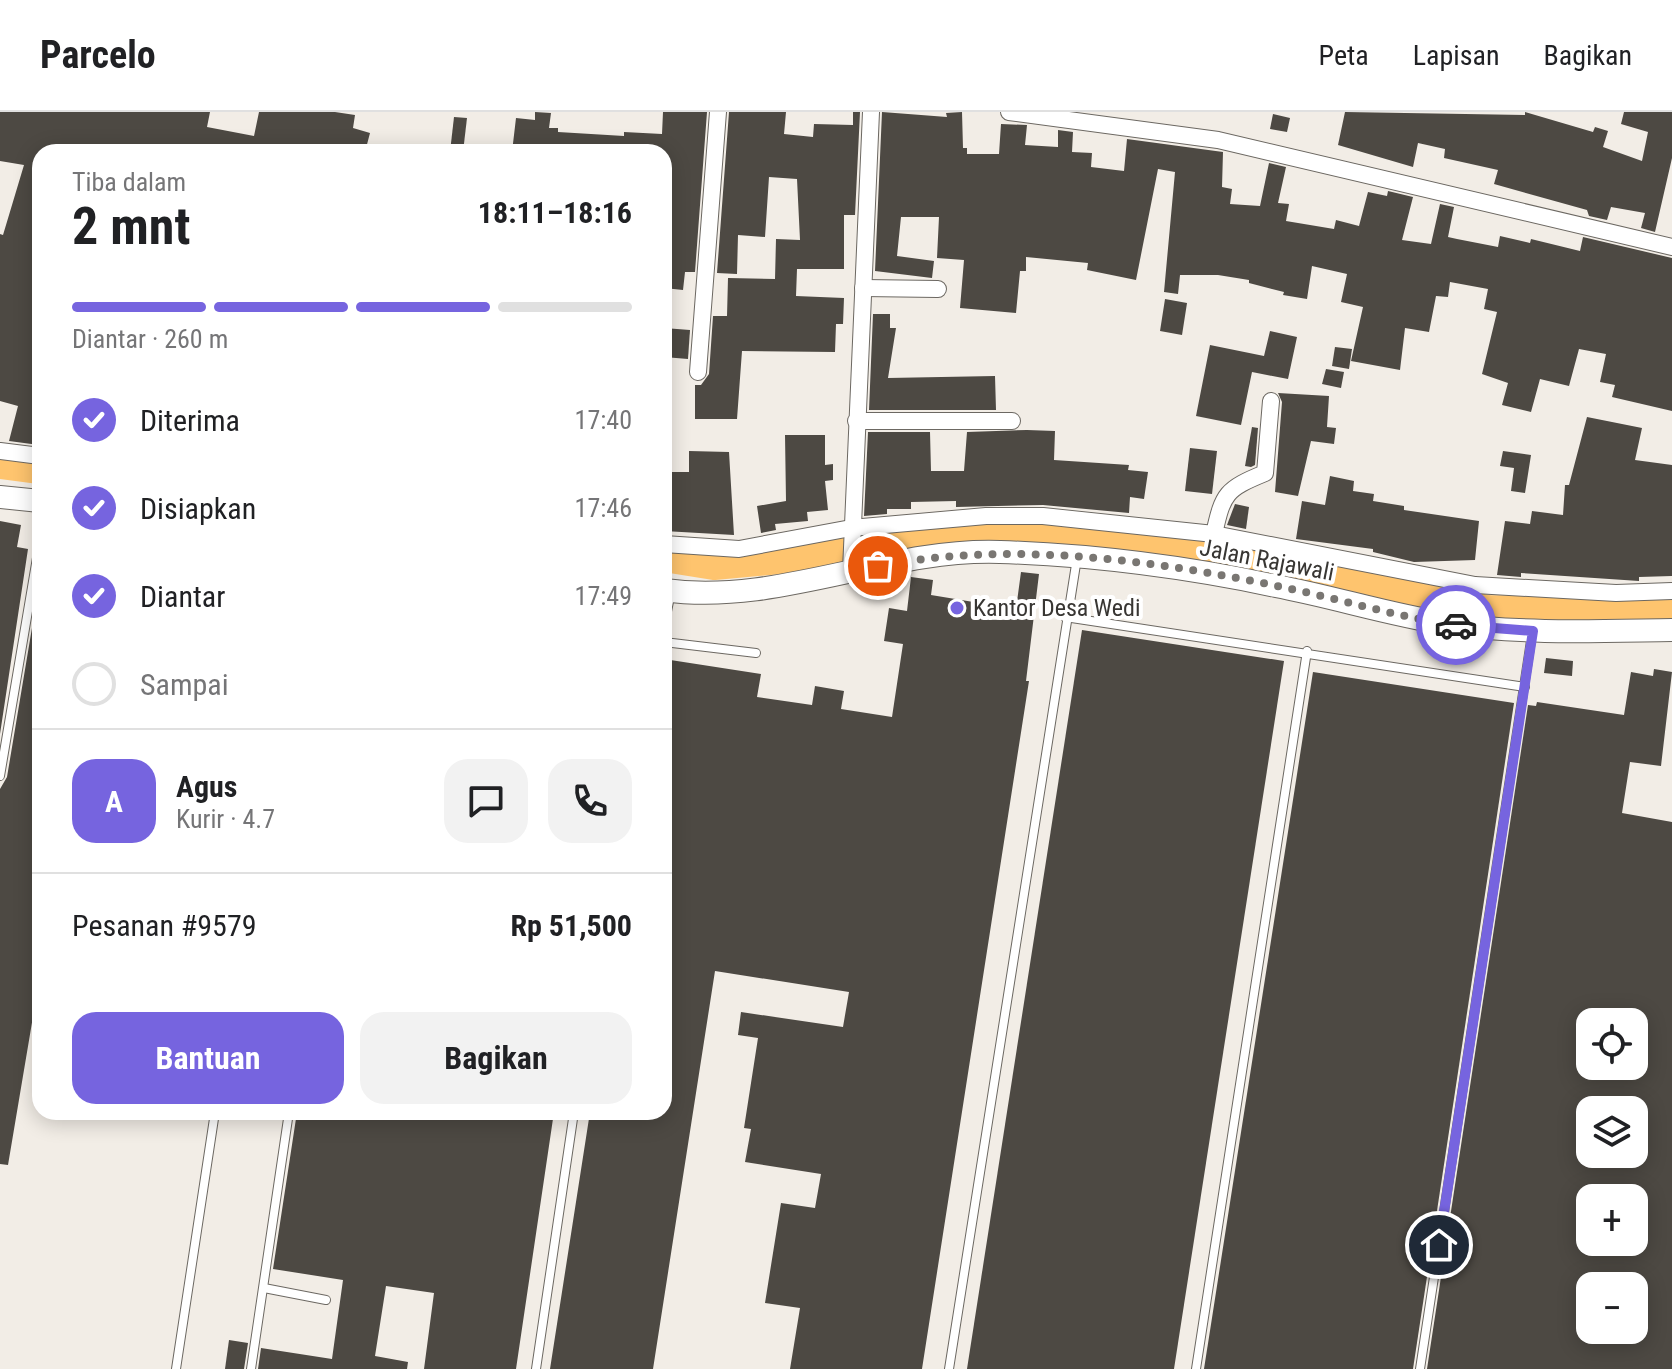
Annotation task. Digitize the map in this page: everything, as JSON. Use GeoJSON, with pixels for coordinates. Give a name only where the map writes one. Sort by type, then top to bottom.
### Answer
{"type":"FeatureCollection","features":[{"type":"Feature","properties":{"kind":"street"},"geometry":{"type":"LineString","coordinates":[[698,372],[718,112]]}},
{"type":"Feature","properties":{"kind":"street"},"geometry":{"type":"LineString","coordinates":[[851,566],[871,112]]}},
{"type":"Feature","properties":{"kind":"street"},"geometry":{"type":"LineString","coordinates":[[1009,112],[1218,140],[1672,247]]}},
{"type":"Feature","properties":{"kind":"street"},"geometry":{"type":"LineString","coordinates":[[863,288],[938,289]]}},
{"type":"Feature","properties":{"kind":"street"},"geometry":{"type":"LineString","coordinates":[[1214,534],[1222,497],[1234,487],[1265,473],[1271,401]]}},
{"type":"Feature","properties":{"kind":"street"},"geometry":{"type":"LineString","coordinates":[[856,421],[1012,421]]}},
{"type":"Feature","properties":{"kind":"street"},"geometry":{"type":"LineString","coordinates":[[0,451],[32,455]]}},
{"type":"Feature","properties":{"kind":"street"},"geometry":{"type":"LineString","coordinates":[[0,497],[32,500]]}},
{"type":"Feature","properties":{"kind":"street"},"geometry":{"type":"LineString","coordinates":[[672,545],[739,549],[986,516],[1043,516],[1214,534],[1475,585],[1616,593],[1672,591]]}},
{"type":"Feature","properties":{"kind":"street","name":"Jalan Rajawali"},"geometry":{"type":"LineString","coordinates":[[672,591],[710,594],[754,591],[851,566],[972,552],[1077,557],[1279,586],[1426,620],[1533,631],[1672,630]]}},
{"type":"Feature","properties":{"kind":"lane"},"geometry":{"type":"LineString","coordinates":[[949,1369],[1065,617],[1077,557]]}},
{"type":"Feature","properties":{"kind":"lane"},"geometry":{"type":"LineString","coordinates":[[0,776],[32,612]]}},
{"type":"Feature","properties":{"kind":"lane"},"geometry":{"type":"LineString","coordinates":[[1065,617],[1307,651],[1525,687]]}},
{"type":"Feature","properties":{"kind":"lane"},"geometry":{"type":"LineString","coordinates":[[1420,1369],[1533,631]]}},
{"type":"Feature","properties":{"kind":"lane"},"geometry":{"type":"LineString","coordinates":[[672,643],[756,653]]}},
{"type":"Feature","properties":{"kind":"lane"},"geometry":{"type":"LineString","coordinates":[[1196,1369],[1307,651]]}},
{"type":"Feature","properties":{"kind":"lane"},"geometry":{"type":"LineString","coordinates":[[176,1369],[214,1120]]}},
{"type":"Feature","properties":{"kind":"lane"},"geometry":{"type":"LineString","coordinates":[[251,1369],[288,1120]]}},
{"type":"Feature","properties":{"kind":"lane"},"geometry":{"type":"LineString","coordinates":[[536,1369],[573,1120]]}},
{"type":"Feature","properties":{"kind":"lane"},"geometry":{"type":"LineString","coordinates":[[264,1288],[326,1300]]}},
{"type":"Feature","properties":{"kind":"building"},"geometry":{"type":"Polygon","coordinates":[[[0,112],[210,112],[207,127],[254,136],[259,112],[335,112],[355,115],[353,128],[370,133],[367,144],[32,144],[32,444],[9,441],[18,406],[0,401],[0,234],[3,235],[24,165],[0,161],[0,112]]]}},
{"type":"Feature","properties":{"kind":"building"},"geometry":{"type":"Polygon","coordinates":[[[535,112],[551,113],[549,128],[558,128],[558,132],[624,136],[624,132],[662,134],[663,112],[707,112],[695,272],[685,272],[683,290],[672,289],[672,144],[513,144],[516,118],[535,120],[535,112]]]}},
{"type":"Feature","properties":{"kind":"building"},"geometry":{"type":"Polygon","coordinates":[[[729,112],[786,112],[784,134],[813,137],[814,124],[853,125],[853,112],[860,112],[855,215],[844,215],[844,269],[797,269],[796,296],[844,298],[843,324],[836,324],[835,352],[742,351],[737,419],[695,419],[695,385],[701,385],[709,374],[713,316],[727,316],[728,278],[775,279],[776,239],[800,240],[797,179],[769,177],[765,237],[738,235],[737,274],[717,273],[729,112]]]}},
{"type":"Feature","properties":{"kind":"building"},"geometry":{"type":"Polygon","coordinates":[[[882,112],[947,117],[946,113],[962,112],[963,148],[967,148],[967,154],[999,154],[1001,124],[1027,125],[1025,145],[1058,147],[1058,130],[1073,132],[1072,152],[1092,153],[1091,167],[1124,171],[1127,139],[1223,152],[1222,187],[1232,189],[1230,204],[1260,206],[1269,163],[1286,167],[1278,203],[1289,204],[1286,221],[1334,229],[1336,220],[1359,226],[1368,192],[1387,196],[1388,191],[1413,197],[1402,240],[1431,244],[1440,204],[1454,207],[1448,237],[1498,247],[1500,236],[1530,243],[1531,239],[1580,251],[1583,237],[1672,258],[1672,411],[1612,397],[1615,385],[1600,382],[1606,354],[1579,349],[1569,386],[1540,379],[1531,412],[1502,405],[1508,383],[1482,374],[1497,312],[1484,309],[1488,289],[1450,282],[1448,297],[1436,296],[1429,332],[1405,328],[1400,370],[1351,361],[1363,307],[1341,302],[1347,274],[1312,266],[1307,299],[1283,295],[1284,292],[1249,283],[1249,280],[1218,275],[1180,275],[1178,294],[1164,292],[1175,172],[1158,169],[1136,280],[1087,270],[1088,263],[1026,257],[1026,271],[1020,271],[1016,313],[960,308],[964,260],[937,258],[939,217],[901,217],[897,256],[934,261],[932,278],[875,271],[882,112]]]}},
{"type":"Feature","properties":{"kind":"building"},"geometry":{"type":"Polygon","coordinates":[[[1345,112],[1525,115],[1525,112],[1593,132],[1595,127],[1608,131],[1603,147],[1642,161],[1648,132],[1621,124],[1624,112],[1672,112],[1672,158],[1655,232],[1641,228],[1645,213],[1611,207],[1607,220],[1589,216],[1587,210],[1494,184],[1498,170],[1444,158],[1445,149],[1418,143],[1413,167],[1338,145],[1345,112]]]}},
{"type":"Feature","properties":{"kind":"building"},"geometry":{"type":"Polygon","coordinates":[[[1273,114],[1290,118],[1287,132],[1270,129],[1273,114]]]}},
{"type":"Feature","properties":{"kind":"building"},"geometry":{"type":"Polygon","coordinates":[[[454,117],[467,118],[464,144],[451,144],[454,117]]]}},
{"type":"Feature","properties":{"kind":"building"},"geometry":{"type":"Polygon","coordinates":[[[1165,299],[1187,303],[1182,335],[1160,331],[1165,299]]]}},
{"type":"Feature","properties":{"kind":"building"},"geometry":{"type":"Polygon","coordinates":[[[873,314],[890,314],[890,328],[896,328],[888,378],[995,376],[996,410],[869,410],[873,314]]]}},
{"type":"Feature","properties":{"kind":"building"},"geometry":{"type":"Polygon","coordinates":[[[672,329],[690,330],[688,359],[672,358],[672,329]]]}},
{"type":"Feature","properties":{"kind":"building"},"geometry":{"type":"Polygon","coordinates":[[[1270,331],[1297,337],[1288,379],[1252,372],[1241,425],[1196,416],[1210,345],[1264,356],[1270,331]]]}},
{"type":"Feature","properties":{"kind":"building"},"geometry":{"type":"Polygon","coordinates":[[[1335,347],[1352,349],[1349,369],[1332,366],[1335,347]]]}},
{"type":"Feature","properties":{"kind":"building"},"geometry":{"type":"Polygon","coordinates":[[[1326,369],[1344,372],[1341,388],[1322,384],[1326,369]]]}},
{"type":"Feature","properties":{"kind":"building"},"geometry":{"type":"Polygon","coordinates":[[[1278,393],[1329,396],[1327,427],[1336,428],[1334,444],[1311,441],[1298,496],[1275,492],[1282,402],[1278,393]]]}},
{"type":"Feature","properties":{"kind":"building"},"geometry":{"type":"Polygon","coordinates":[[[1587,417],[1642,428],[1635,460],[1672,465],[1672,576],[1639,577],[1639,581],[1521,573],[1521,577],[1497,575],[1505,521],[1530,524],[1532,511],[1563,515],[1565,485],[1569,485],[1587,417]]]}},
{"type":"Feature","properties":{"kind":"building"},"geometry":{"type":"Polygon","coordinates":[[[1252,427],[1258,428],[1255,465],[1251,467],[1245,466],[1252,427]]]}},
{"type":"Feature","properties":{"kind":"building"},"geometry":{"type":"Polygon","coordinates":[[[1055,431],[1054,460],[1129,465],[1128,470],[1148,472],[1144,499],[1130,497],[1129,513],[1043,505],[956,507],[956,501],[911,502],[911,509],[887,509],[887,514],[864,516],[868,432],[930,432],[931,471],[964,471],[967,432],[1055,431]]]}},
{"type":"Feature","properties":{"kind":"building"},"geometry":{"type":"Polygon","coordinates":[[[785,435],[825,435],[825,465],[833,464],[833,480],[825,481],[828,510],[807,512],[808,521],[775,524],[776,530],[761,533],[757,506],[786,501],[785,435]]]}},
{"type":"Feature","properties":{"kind":"building"},"geometry":{"type":"Polygon","coordinates":[[[1190,448],[1217,451],[1212,494],[1185,491],[1190,448]]]}},
{"type":"Feature","properties":{"kind":"building"},"geometry":{"type":"Polygon","coordinates":[[[689,451],[729,452],[734,535],[672,531],[672,472],[689,472],[689,451]]]}},
{"type":"Feature","properties":{"kind":"building"},"geometry":{"type":"Polygon","coordinates":[[[1503,451],[1531,455],[1525,493],[1511,491],[1514,468],[1500,466],[1503,451]]]}},
{"type":"Feature","properties":{"kind":"building"},"geometry":{"type":"Polygon","coordinates":[[[1330,476],[1354,481],[1353,491],[1374,494],[1373,501],[1404,506],[1404,510],[1479,521],[1475,560],[1414,562],[1373,552],[1373,549],[1296,539],[1302,501],[1325,505],[1330,476]]]}},
{"type":"Feature","properties":{"kind":"building"},"geometry":{"type":"Polygon","coordinates":[[[1235,504],[1249,507],[1246,529],[1227,525],[1235,504]]]}},
{"type":"Feature","properties":{"kind":"building"},"geometry":{"type":"Polygon","coordinates":[[[0,521],[21,525],[17,547],[28,549],[0,734],[0,521]]]}},
{"type":"Feature","properties":{"kind":"building"},"geometry":{"type":"Polygon","coordinates":[[[1021,572],[1039,574],[1026,681],[1029,681],[922,1369],[790,1369],[800,1308],[765,1303],[781,1203],[815,1208],[821,1174],[745,1162],[751,1129],[744,1128],[758,1038],[738,1035],[741,1012],[843,1027],[849,992],[715,971],[653,1369],[550,1369],[589,1120],[672,1120],[672,660],[761,674],[757,697],[812,705],[815,686],[844,691],[841,709],[892,717],[903,644],[884,641],[889,608],[907,611],[911,577],[933,580],[931,595],[1016,609],[1021,572]]]}},
{"type":"Feature","properties":{"kind":"building"},"geometry":{"type":"Polygon","coordinates":[[[32,628],[32,1022],[8,1165],[0,1164],[0,789],[7,777],[32,628]]]}},
{"type":"Feature","properties":{"kind":"building"},"geometry":{"type":"Polygon","coordinates":[[[1082,630],[1284,661],[1174,1369],[967,1369],[1082,630]]]}},
{"type":"Feature","properties":{"kind":"building"},"geometry":{"type":"Polygon","coordinates":[[[1546,658],[1573,661],[1572,676],[1544,673],[1546,658]]]}},
{"type":"Feature","properties":{"kind":"building"},"geometry":{"type":"Polygon","coordinates":[[[1654,669],[1672,672],[1661,766],[1630,762],[1622,813],[1672,822],[1672,1369],[1427,1369],[1528,705],[1536,706],[1537,702],[1624,715],[1631,672],[1653,676],[1654,669]]]}},
{"type":"Feature","properties":{"kind":"building"},"geometry":{"type":"Polygon","coordinates":[[[1313,672],[1514,703],[1413,1369],[1204,1369],[1313,672]]]}},
{"type":"Feature","properties":{"kind":"building"},"geometry":{"type":"Polygon","coordinates":[[[296,1120],[553,1120],[516,1369],[424,1369],[434,1293],[386,1286],[375,1356],[408,1362],[407,1369],[258,1369],[261,1348],[332,1359],[343,1280],[273,1269],[296,1120]]]}},
{"type":"Feature","properties":{"kind":"building"},"geometry":{"type":"Polygon","coordinates":[[[229,1340],[248,1343],[244,1369],[225,1369],[229,1340]]]}},
{"type":"Feature","properties":{"kind":"waterway"},"geometry":{"type":"LineString","coordinates":[[0,463],[32,467]]}},
{"type":"Feature","properties":{"kind":"waterway"},"geometry":{"type":"LineString","coordinates":[[672,557],[714,564],[994,539],[1105,539],[1488,611],[1672,614]]}},
{"type":"Feature","properties":{"kind":"way so far"},"geometry":{"type":"LineString","coordinates":[[878,566],[972,552],[1077,557],[1279,586],[1456,625]]}},
{"type":"Feature","properties":{"kind":"place","name":"Kantor Desa Wedi"},"geometry":{"type":"Point","coordinates":[957,608]}},
{"type":"Feature","properties":{"kind":"route"},"geometry":{"type":"LineString","coordinates":[[1439,1245],[1533,631],[1456,625]]}}]}
